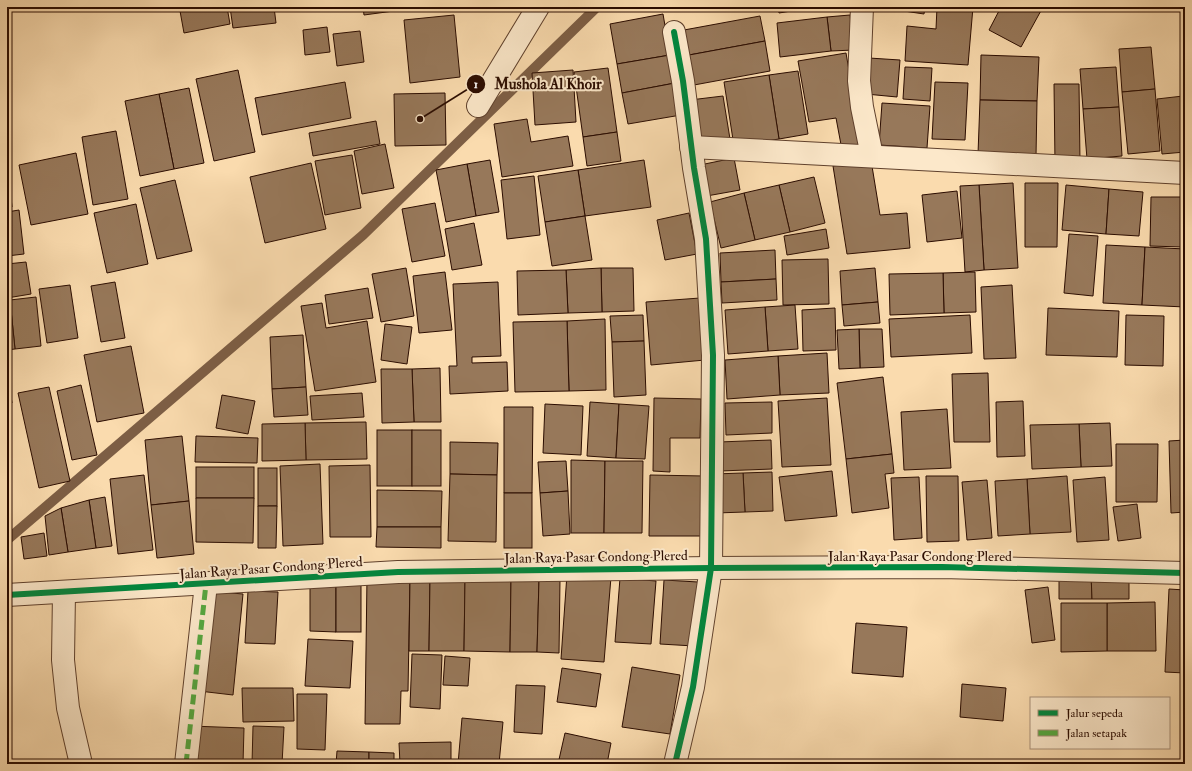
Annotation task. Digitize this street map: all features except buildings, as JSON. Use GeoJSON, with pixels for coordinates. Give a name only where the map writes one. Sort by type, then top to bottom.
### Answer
{"type":"FeatureCollection","features":[{"type":"Feature","properties":{"kind":"street"},"geometry":{"type":"LineString","coordinates":[[478,106],[538,7]]}},
{"type":"Feature","properties":{"kind":"street"},"geometry":{"type":"LineString","coordinates":[[862,7],[859,81],[862,107],[872,156]]}},
{"type":"Feature","properties":{"kind":"street"},"geometry":{"type":"LineString","coordinates":[[674,32],[706,240],[713,355],[711,568],[693,687],[675,764]]}},
{"type":"Feature","properties":{"kind":"street"},"geometry":{"type":"LineString","coordinates":[[691,147],[1185,173]]}},
{"type":"Feature","properties":{"kind":"street","name":"Jalan Raya Pasar Condong Plered"},"geometry":{"type":"LineString","coordinates":[[7,595],[398,572],[711,568],[942,568],[1185,573]]}},
{"type":"Feature","properties":{"kind":"street"},"geometry":{"type":"LineString","coordinates":[[186,764],[206,584]]}},
{"type":"Feature","properties":{"kind":"street"},"geometry":{"type":"LineString","coordinates":[[64,592],[64,660],[68,708],[81,764]]}},
{"type":"Feature","properties":{"kind":"waterway"},"geometry":{"type":"LineString","coordinates":[[7,540],[363,235],[597,7]]}},
{"type":"Feature","properties":{"kind":"marked path"},"geometry":{"type":"LineString","coordinates":[[186,764],[206,584]]}},
{"type":"Feature","properties":{"kind":"cycle path"},"geometry":{"type":"LineString","coordinates":[[674,32],[683,81],[694,168],[706,239],[713,355],[711,568],[693,687],[675,764]]}},
{"type":"Feature","properties":{"kind":"cycle path"},"geometry":{"type":"LineString","coordinates":[[7,595],[398,572],[942,567],[1185,573]]}},
{"type":"Feature","properties":{"kind":"place","name":"Mushola Al Khoir"},"geometry":{"type":"Point","coordinates":[420,119]}}]}
